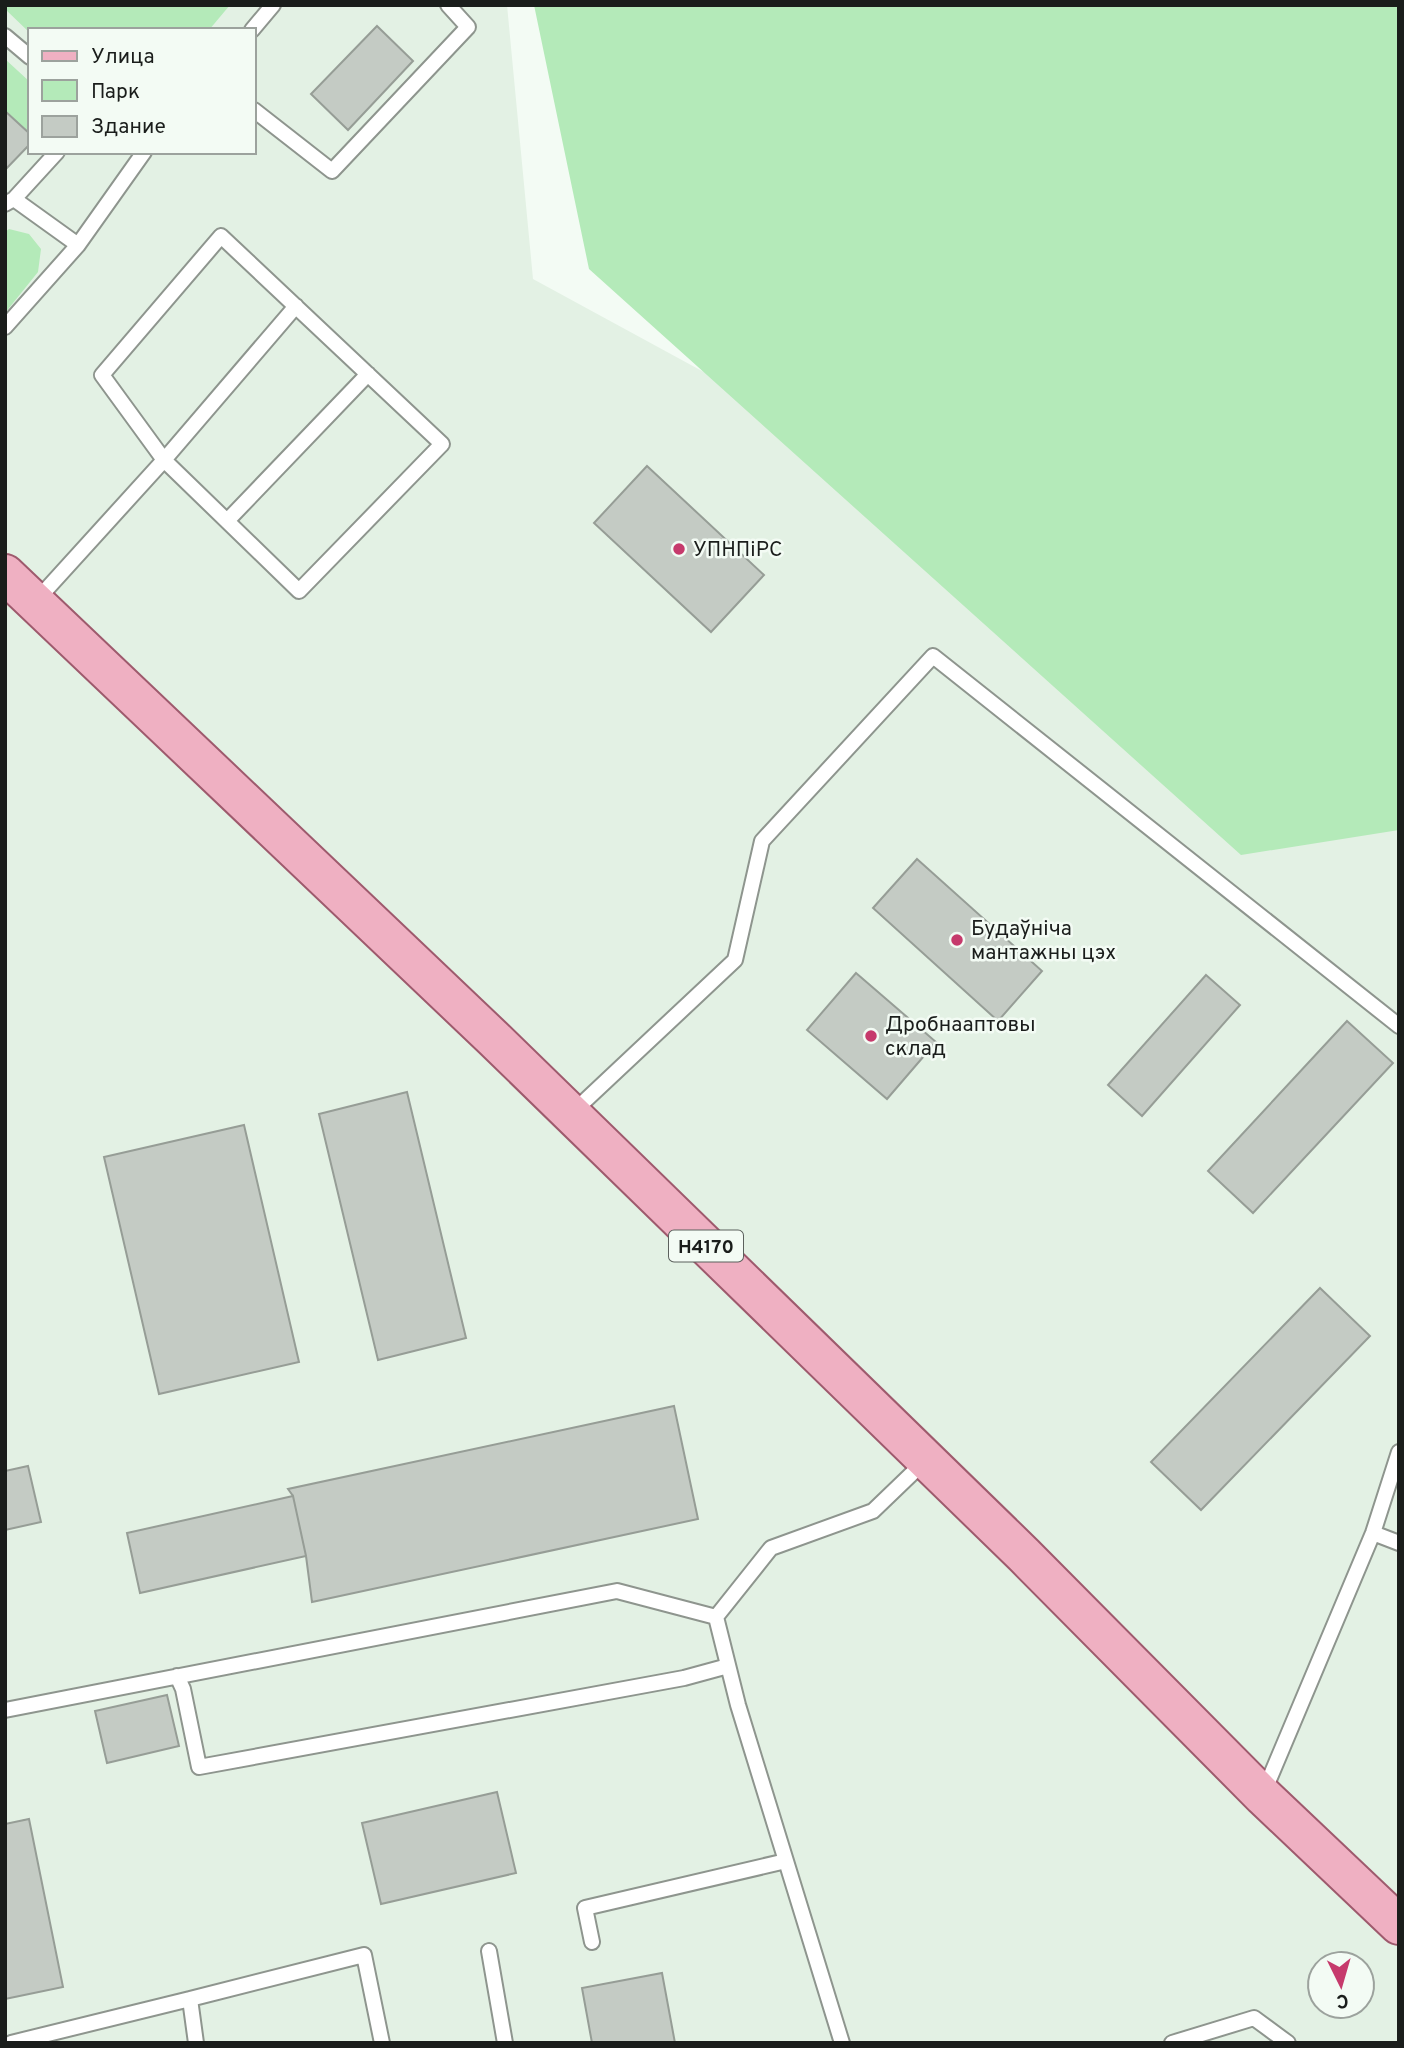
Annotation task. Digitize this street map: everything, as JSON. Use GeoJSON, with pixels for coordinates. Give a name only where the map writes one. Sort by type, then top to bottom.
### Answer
{"type":"FeatureCollection","features":[{"type":"Feature","properties":{"kind":"main road","name":"Н4170"},"geometry":{"type":"LineString","coordinates":[[5,574],[571,1114],[1024,1555],[1263,1796],[1399,1925]]}},
{"type":"Feature","properties":{"kind":"lane"},"geometry":{"type":"LineString","coordinates":[[254,28],[273,5]]}},
{"type":"Feature","properties":{"kind":"lane"},"geometry":{"type":"LineString","coordinates":[[256,112],[332,171],[468,27],[448,5]]}},
{"type":"Feature","properties":{"kind":"lane"},"geometry":{"type":"LineString","coordinates":[[5,36],[28,56]]}},
{"type":"Feature","properties":{"kind":"lane"},"geometry":{"type":"LineString","coordinates":[[55,154],[10,202],[78,246]]}},
{"type":"Feature","properties":{"kind":"lane"},"geometry":{"type":"LineString","coordinates":[[5,327],[78,246],[141,154]]}},
{"type":"Feature","properties":{"kind":"lane"},"geometry":{"type":"LineString","coordinates":[[221,236],[368,374],[442,444],[299,591],[164,460],[102,375],[221,236]]}},
{"type":"Feature","properties":{"kind":"lane"},"geometry":{"type":"LineString","coordinates":[[35,602],[164,460],[296,306]]}},
{"type":"Feature","properties":{"kind":"lane"},"geometry":{"type":"LineString","coordinates":[[227,521],[368,374]]}},
{"type":"Feature","properties":{"kind":"lane"},"geometry":{"type":"LineString","coordinates":[[571,1114],[735,960],[762,841],[933,656],[1399,1026]]}},
{"type":"Feature","properties":{"kind":"lane"},"geometry":{"type":"LineString","coordinates":[[1263,1796],[1373,1533],[1399,1452]]}},
{"type":"Feature","properties":{"kind":"lane"},"geometry":{"type":"LineString","coordinates":[[716,1617],[771,1548],[873,1511],[926,1460]]}},
{"type":"Feature","properties":{"kind":"lane"},"geometry":{"type":"LineString","coordinates":[[1373,1533],[1399,1543]]}},
{"type":"Feature","properties":{"kind":"lane"},"geometry":{"type":"LineString","coordinates":[[5,1710],[618,1591],[716,1617]]}},
{"type":"Feature","properties":{"kind":"lane"},"geometry":{"type":"LineString","coordinates":[[716,1617],[728,1666],[842,2043]]}},
{"type":"Feature","properties":{"kind":"lane"},"geometry":{"type":"LineString","coordinates":[[177,1676],[183,1689],[199,1767],[684,1678],[728,1666]]}},
{"type":"Feature","properties":{"kind":"lane"},"geometry":{"type":"LineString","coordinates":[[592,1942],[585,1908],[786,1861]]}},
{"type":"Feature","properties":{"kind":"lane"},"geometry":{"type":"LineString","coordinates":[[489,1951],[505,2043]]}},
{"type":"Feature","properties":{"kind":"lane"},"geometry":{"type":"LineString","coordinates":[[11,2043],[365,1955],[382,2043]]}},
{"type":"Feature","properties":{"kind":"lane"},"geometry":{"type":"LineString","coordinates":[[190,1998],[196,2043]]}},
{"type":"Feature","properties":{"kind":"lane"},"geometry":{"type":"LineString","coordinates":[[1172,2043],[1254,2018],[1288,2043]]}},
{"type":"Feature","properties":{"kind":"shaded area"},"geometry":{"type":"Polygon","coordinates":[[[5,5],[507,5],[533,279],[1399,750],[1399,2043],[5,2043],[5,5]]]}},
{"type":"Feature","properties":{"kind":"green space"},"geometry":{"type":"Polygon","coordinates":[[[5,5],[230,5],[211,28],[28,28],[28,31],[5,9],[5,5]]]}},
{"type":"Feature","properties":{"kind":"green space"},"geometry":{"type":"Polygon","coordinates":[[[534,5],[1399,5],[1399,830],[1241,855],[589,269],[534,5]]]}},
{"type":"Feature","properties":{"kind":"green space"},"geometry":{"type":"Polygon","coordinates":[[[5,59],[28,80],[28,132],[5,111],[5,59]]]}},
{"type":"Feature","properties":{"kind":"green space"},"geometry":{"type":"Polygon","coordinates":[[[9,229],[29,234],[41,249],[38,272],[5,313],[5,232],[9,229]]]}},
{"type":"Feature","properties":{"kind":"building"},"geometry":{"type":"Polygon","coordinates":[[[377,26],[413,61],[348,130],[311,94],[377,26]]]}},
{"type":"Feature","properties":{"kind":"building"},"geometry":{"type":"Polygon","coordinates":[[[5,111],[28,132],[28,146],[5,170],[5,111]]]}},
{"type":"Feature","properties":{"kind":"building","name":"УПНПіРС"},"geometry":{"type":"Polygon","coordinates":[[[647,466],[764,575],[711,632],[594,523],[647,466]]]}},
{"type":"Feature","properties":{"kind":"building","name":"Будаўніча мантажны цэх"},"geometry":{"type":"Polygon","coordinates":[[[917,859],[1042,971],[998,1021],[873,908],[917,859]]]}},
{"type":"Feature","properties":{"kind":"building","name":"Дробнааптовы склад"},"geometry":{"type":"Polygon","coordinates":[[[856,973],[936,1042],[887,1099],[807,1030],[856,973]]]}},
{"type":"Feature","properties":{"kind":"building"},"geometry":{"type":"Polygon","coordinates":[[[1206,975],[1240,1005],[1142,1116],[1108,1085],[1206,975]]]}},
{"type":"Feature","properties":{"kind":"building"},"geometry":{"type":"Polygon","coordinates":[[[1347,1021],[1393,1063],[1253,1213],[1208,1171],[1347,1021]]]}},
{"type":"Feature","properties":{"kind":"building"},"geometry":{"type":"Polygon","coordinates":[[[407,1092],[466,1338],[378,1360],[319,1114],[407,1092]]]}},
{"type":"Feature","properties":{"kind":"building"},"geometry":{"type":"Polygon","coordinates":[[[244,1125],[299,1362],[159,1394],[104,1157],[244,1125]]]}},
{"type":"Feature","properties":{"kind":"building"},"geometry":{"type":"Polygon","coordinates":[[[1320,1288],[1370,1336],[1201,1510],[1151,1462],[1320,1288]]]}},
{"type":"Feature","properties":{"kind":"building"},"geometry":{"type":"Polygon","coordinates":[[[674,1406],[698,1519],[312,1602],[306,1556],[293,1496],[288,1489],[674,1406]]]}},
{"type":"Feature","properties":{"kind":"building"},"geometry":{"type":"Polygon","coordinates":[[[28,1466],[41,1522],[5,1530],[5,1471],[28,1466]]]}},
{"type":"Feature","properties":{"kind":"building"},"geometry":{"type":"Polygon","coordinates":[[[293,1496],[306,1556],[140,1593],[127,1533],[293,1496]]]}},
{"type":"Feature","properties":{"kind":"building"},"geometry":{"type":"Polygon","coordinates":[[[167,1695],[179,1746],[107,1763],[95,1711],[167,1695]]]}},
{"type":"Feature","properties":{"kind":"building"},"geometry":{"type":"Polygon","coordinates":[[[497,1792],[516,1873],[381,1904],[362,1823],[497,1792]]]}},
{"type":"Feature","properties":{"kind":"building"},"geometry":{"type":"Polygon","coordinates":[[[29,1819],[63,1987],[5,1999],[5,1824],[29,1819]]]}},
{"type":"Feature","properties":{"kind":"building"},"geometry":{"type":"Polygon","coordinates":[[[662,1973],[675,2043],[592,2043],[582,1988],[662,1973]]]}},
{"type":"Feature","properties":{"kind":"place","name":"УПНПіРС"},"geometry":{"type":"Point","coordinates":[679,549]}},
{"type":"Feature","properties":{"kind":"place","name":"Будаўніча мантажны цэх"},"geometry":{"type":"Point","coordinates":[957,940]}},
{"type":"Feature","properties":{"kind":"place","name":"Дробнааптовы склад"},"geometry":{"type":"Point","coordinates":[871,1036]}}]}
